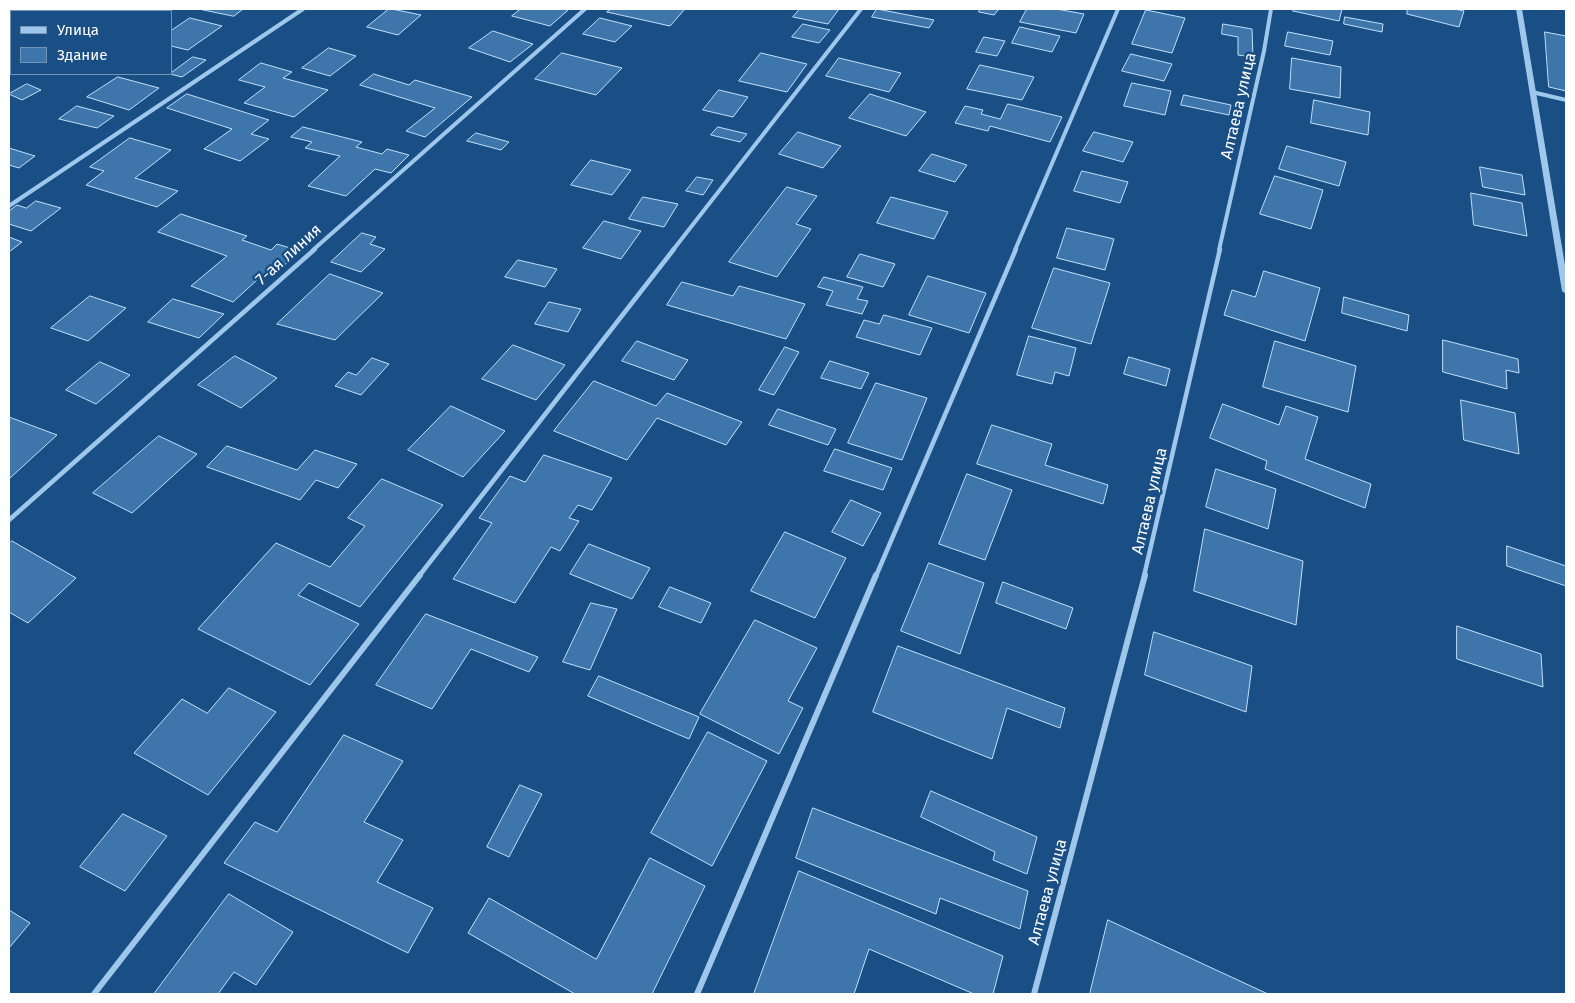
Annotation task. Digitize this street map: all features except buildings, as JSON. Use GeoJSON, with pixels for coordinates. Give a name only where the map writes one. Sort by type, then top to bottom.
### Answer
{"type":"FeatureCollection","features":[{"type":"Feature","properties":{"kind":"street"},"geometry":{"type":"LineString","coordinates":[[9,206],[303,9]]}},
{"type":"Feature","properties":{"kind":"street","name":"7-ая линия"},"geometry":{"type":"LineString","coordinates":[[9,520],[585,9]]}},
{"type":"Feature","properties":{"kind":"street"},"geometry":{"type":"LineString","coordinates":[[94,994],[861,9]]}},
{"type":"Feature","properties":{"kind":"street"},"geometry":{"type":"LineString","coordinates":[[698,994],[1118,9]]}},
{"type":"Feature","properties":{"kind":"street","name":"Алтаева улица"},"geometry":{"type":"LineString","coordinates":[[1034,994],[1156,532],[1264,51],[1271,9]]}},
{"type":"Feature","properties":{"kind":"street"},"geometry":{"type":"LineString","coordinates":[[1518,9],[1563,252],[1566,290]]}},
{"type":"Feature","properties":{"kind":"street"},"geometry":{"type":"LineString","coordinates":[[1532,92],[1566,100]]}}]}
